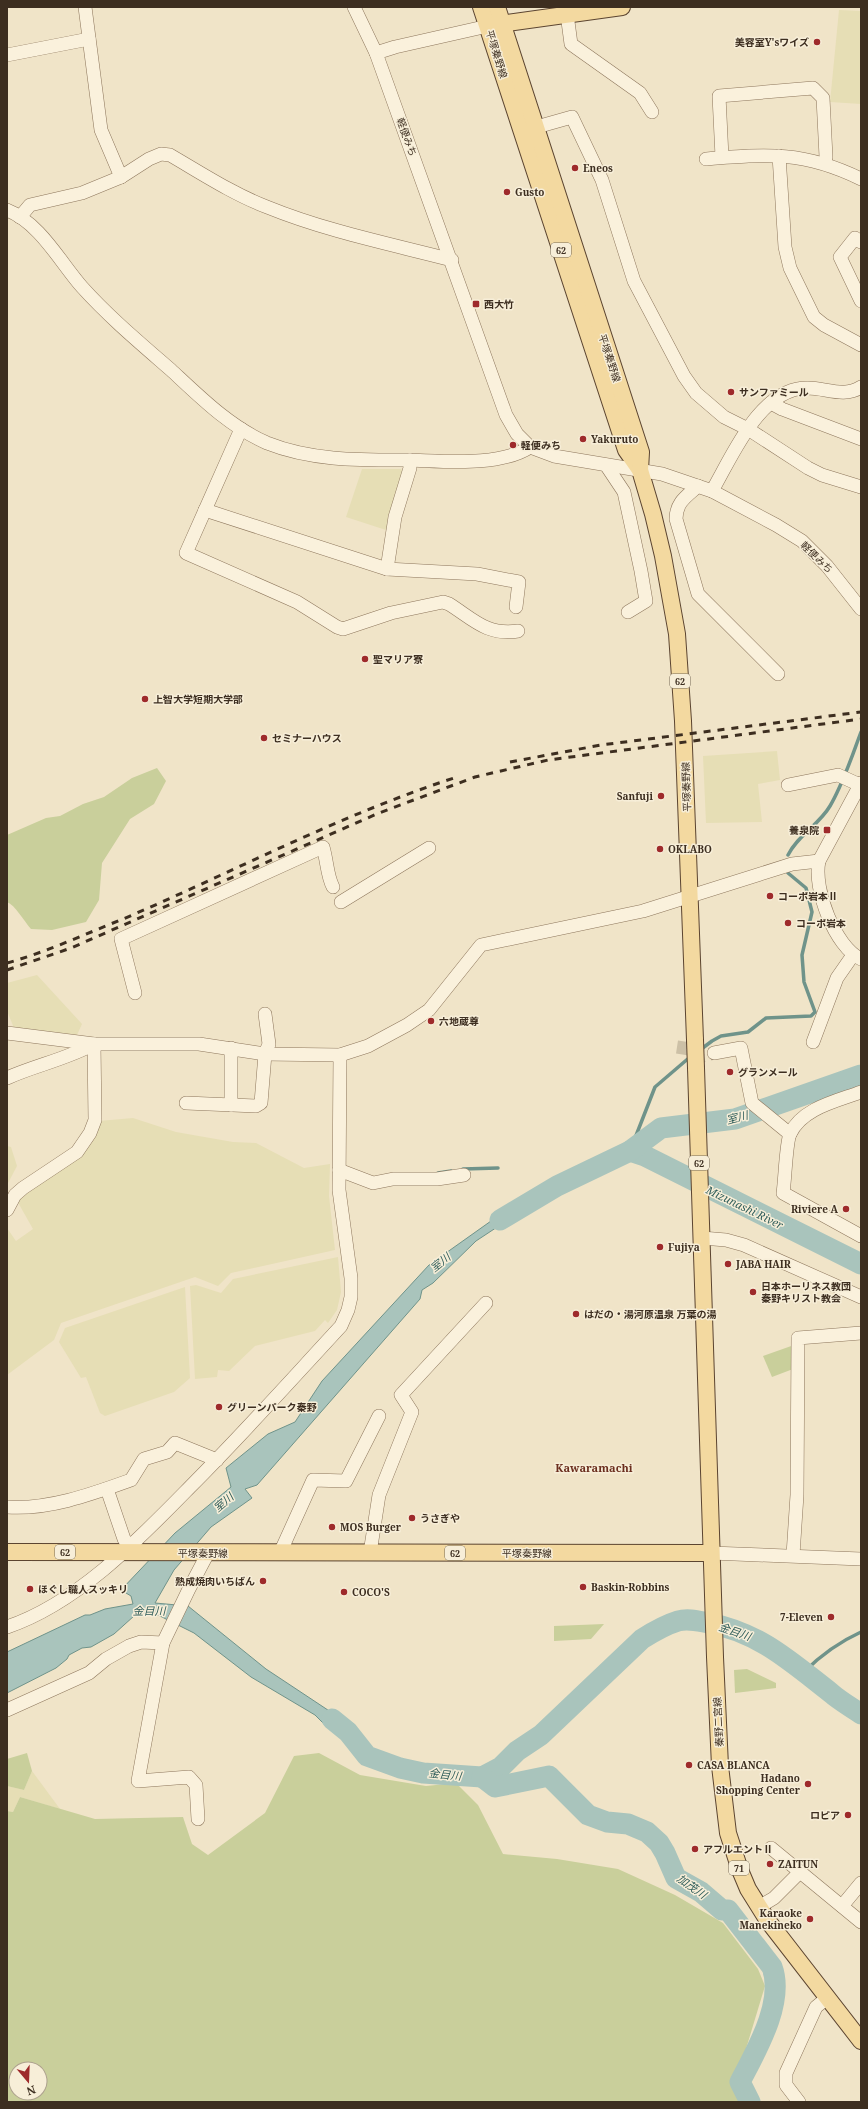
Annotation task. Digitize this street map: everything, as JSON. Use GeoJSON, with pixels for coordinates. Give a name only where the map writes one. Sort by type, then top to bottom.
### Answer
{"type":"FeatureCollection","features":[{"type":"Feature","properties":{"kind":"main road"},"geometry":{"type":"LineString","coordinates":[[481,7],[495,25]]}},
{"type":"Feature","properties":{"kind":"main road"},"geometry":{"type":"LineString","coordinates":[[495,25],[497,7]]}},
{"type":"Feature","properties":{"kind":"main road"},"geometry":{"type":"LineString","coordinates":[[495,25],[622,7]]}},
{"type":"Feature","properties":{"kind":"main road","name":"平塚秦野線"},"geometry":{"type":"LineString","coordinates":[[495,25],[536,127],[641,452],[640,470],[663,556],[677,634],[683,721],[702,1238]]}},
{"type":"Feature","properties":{"kind":"main road","name":"平塚秦野線"},"geometry":{"type":"LineString","coordinates":[[495,25],[521,132],[626,450],[640,470]]}},
{"type":"Feature","properties":{"kind":"main road","name":"62"},"geometry":{"type":"LineString","coordinates":[[702,1238],[711,1553]]}},
{"type":"Feature","properties":{"kind":"main road","name":"平塚秦野線"},"geometry":{"type":"LineString","coordinates":[[7,1552],[711,1553]]}},
{"type":"Feature","properties":{"kind":"main road","name":"秦野二宮線"},"geometry":{"type":"LineString","coordinates":[[711,1553],[720,1766],[728,1833],[740,1870],[759,1907],[861,2041]]}},
{"type":"Feature","properties":{"kind":"street"},"geometry":{"type":"LineString","coordinates":[[85,7],[101,130],[121,177]]}},
{"type":"Feature","properties":{"kind":"street","name":"軽便みち"},"geometry":{"type":"LineString","coordinates":[[354,7],[376,53],[452,260],[506,415],[516,434],[530,447],[554,456],[662,474],[712,491],[776,525],[802,541],[827,566],[852,595],[861,609]]}},
{"type":"Feature","properties":{"kind":"street"},"geometry":{"type":"LineString","coordinates":[[567,14],[571,44],[640,93],[652,112]]}},
{"type":"Feature","properties":{"kind":"street"},"geometry":{"type":"LineString","coordinates":[[376,53],[395,47],[495,25]]}},
{"type":"Feature","properties":{"kind":"street"},"geometry":{"type":"LineString","coordinates":[[7,55],[89,39]]}},
{"type":"Feature","properties":{"kind":"street"},"geometry":{"type":"LineString","coordinates":[[722,158],[719,96],[813,88],[823,98],[825,163]]}},
{"type":"Feature","properties":{"kind":"street"},"geometry":{"type":"LineString","coordinates":[[521,132],[572,117],[602,180],[634,281],[684,376],[696,393],[708,405],[724,417],[748,429],[808,468],[822,475],[861,488]]}},
{"type":"Feature","properties":{"kind":"street"},"geometry":{"type":"LineString","coordinates":[[20,217],[30,205],[70,197],[121,177],[149,159],[161,154],[170,155],[232,191],[267,207],[312,223],[452,260]]}},
{"type":"Feature","properties":{"kind":"street"},"geometry":{"type":"LineString","coordinates":[[779,156],[785,247],[790,268],[814,317],[824,325],[861,344]]}},
{"type":"Feature","properties":{"kind":"street"},"geometry":{"type":"LineString","coordinates":[[706,159],[779,156],[810,159],[825,163],[861,179]]}},
{"type":"Feature","properties":{"kind":"street"},"geometry":{"type":"LineString","coordinates":[[7,210],[20,217],[37,232],[82,287],[109,316],[216,410],[241,429],[267,443],[301,453],[334,459],[499,460],[518,455],[530,447]]}},
{"type":"Feature","properties":{"kind":"street"},"geometry":{"type":"LineString","coordinates":[[861,242],[855,238],[840,257],[861,301]]}},
{"type":"Feature","properties":{"kind":"street"},"geometry":{"type":"LineString","coordinates":[[712,491],[748,429],[758,415],[780,396],[804,388],[840,393],[853,392],[861,388]]}},
{"type":"Feature","properties":{"kind":"street"},"geometry":{"type":"LineString","coordinates":[[771,403],[782,409],[861,439]]}},
{"type":"Feature","properties":{"kind":"street"},"geometry":{"type":"LineString","coordinates":[[241,429],[186,553],[297,602],[336,627],[343,629],[391,613],[443,602],[449,604],[488,629],[501,633],[518,630]]}},
{"type":"Feature","properties":{"kind":"street"},"geometry":{"type":"LineString","coordinates":[[387,569],[395,517],[410,468],[410,460]]}},
{"type":"Feature","properties":{"kind":"street"},"geometry":{"type":"LineString","coordinates":[[606,465],[624,492],[646,601],[628,612]]}},
{"type":"Feature","properties":{"kind":"street"},"geometry":{"type":"LineString","coordinates":[[698,486],[682,499],[676,511],[676,519],[698,594],[778,674]]}},
{"type":"Feature","properties":{"kind":"street"},"geometry":{"type":"LineString","coordinates":[[205,510],[387,569],[477,574],[519,582],[516,607]]}},
{"type":"Feature","properties":{"kind":"street"},"geometry":{"type":"LineString","coordinates":[[788,785],[852,781],[819,861],[818,881],[833,930],[845,948],[857,958],[837,978],[813,1042]]}},
{"type":"Feature","properties":{"kind":"street"},"geometry":{"type":"LineString","coordinates":[[135,993],[121,938],[323,847],[328,862],[330,881],[333,887]]}},
{"type":"Feature","properties":{"kind":"street"},"geometry":{"type":"LineString","coordinates":[[342,902],[429,848]]}},
{"type":"Feature","properties":{"kind":"street"},"geometry":{"type":"LineString","coordinates":[[7,1033],[94,1044],[198,1044],[265,1054],[340,1055],[368,1046],[407,1025],[429,1010],[480,945],[644,911],[792,864],[819,861]]}},
{"type":"Feature","properties":{"kind":"street"},"geometry":{"type":"LineString","coordinates":[[186,1103],[256,1106],[261,1103],[265,1054],[269,1044],[265,1014]]}},
{"type":"Feature","properties":{"kind":"street"},"geometry":{"type":"LineString","coordinates":[[7,1078],[35,1065],[76,1054],[94,1044]]}},
{"type":"Feature","properties":{"kind":"street"},"geometry":{"type":"LineString","coordinates":[[7,1210],[15,1195],[76,1152],[90,1133],[95,1120],[94,1044]]}},
{"type":"Feature","properties":{"kind":"street"},"geometry":{"type":"LineString","coordinates":[[231,1048],[231,1105]]}},
{"type":"Feature","properties":{"kind":"street"},"geometry":{"type":"LineString","coordinates":[[714,1053],[741,1048],[752,1103],[790,1134]]}},
{"type":"Feature","properties":{"kind":"street"},"geometry":{"type":"LineString","coordinates":[[7,1627],[26,1620],[53,1606],[130,1551],[217,1460],[341,1326],[348,1310],[351,1297],[351,1278],[342,1220],[339,1170],[340,1055]]}},
{"type":"Feature","properties":{"kind":"street"},"geometry":{"type":"LineString","coordinates":[[861,1092],[817,1108],[804,1117],[790,1134],[783,1193],[861,1236]]}},
{"type":"Feature","properties":{"kind":"street"},"geometry":{"type":"LineString","coordinates":[[339,1170],[373,1183],[393,1179],[437,1179],[464,1175]]}},
{"type":"Feature","properties":{"kind":"street"},"geometry":{"type":"LineString","coordinates":[[702,1238],[726,1240],[744,1245],[861,1297]]}},
{"type":"Feature","properties":{"kind":"street"},"geometry":{"type":"LineString","coordinates":[[370,1553],[379,1495],[412,1412],[401,1395],[486,1303]]}},
{"type":"Feature","properties":{"kind":"street"},"geometry":{"type":"LineString","coordinates":[[793,1555],[797,1495],[798,1338],[861,1333]]}},
{"type":"Feature","properties":{"kind":"street"},"geometry":{"type":"LineString","coordinates":[[280,1553],[313,1480],[346,1481],[379,1416]]}},
{"type":"Feature","properties":{"kind":"street"},"geometry":{"type":"LineString","coordinates":[[7,1507],[29,1507],[70,1500],[131,1480],[144,1459],[167,1452],[175,1443],[217,1460]]}},
{"type":"Feature","properties":{"kind":"street"},"geometry":{"type":"LineString","coordinates":[[107,1489],[124,1540],[130,1551]]}},
{"type":"Feature","properties":{"kind":"street"},"geometry":{"type":"LineString","coordinates":[[198,1819],[196,1785],[189,1777],[138,1781],[164,1641],[204,1553]]}},
{"type":"Feature","properties":{"kind":"street"},"geometry":{"type":"LineString","coordinates":[[711,1553],[793,1555],[861,1559]]}},
{"type":"Feature","properties":{"kind":"street"},"geometry":{"type":"LineString","coordinates":[[7,1710],[89,1674],[106,1658],[129,1646],[141,1642],[164,1641]]}},
{"type":"Feature","properties":{"kind":"street"},"geometry":{"type":"LineString","coordinates":[[770,1848],[861,1922]]}},
{"type":"Feature","properties":{"kind":"street"},"geometry":{"type":"LineString","coordinates":[[759,1907],[774,1898],[800,1872]]}},
{"type":"Feature","properties":{"kind":"street"},"geometry":{"type":"LineString","coordinates":[[842,1906],[861,1883]]}},
{"type":"Feature","properties":{"kind":"street"},"geometry":{"type":"LineString","coordinates":[[799,2102],[786,2085],[786,2073],[816,2007],[827,1998]]}},
{"type":"Feature","properties":{"kind":"shaded area"},"geometry":{"type":"Polygon","coordinates":[[[839,10],[861,11],[861,104],[830,102],[839,10]]]}},
{"type":"Feature","properties":{"kind":"shaded area"},"geometry":{"type":"Polygon","coordinates":[[[362,469],[401,469],[404,474],[389,531],[346,517],[362,469]]]}},
{"type":"Feature","properties":{"kind":"shaded area"},"geometry":{"type":"Polygon","coordinates":[[[777,751],[780,780],[758,784],[762,822],[706,823],[703,756],[777,751]]]}},
{"type":"Feature","properties":{"kind":"shaded area"},"geometry":{"type":"Polygon","coordinates":[[[37,975],[82,1024],[77,1035],[14,1028],[7,1011],[7,983],[37,975]]]}},
{"type":"Feature","properties":{"kind":"shaded area"},"geometry":{"type":"Polygon","coordinates":[[[133,1118],[176,1132],[233,1142],[256,1143],[304,1168],[330,1164],[329,1196],[335,1250],[231,1273],[218,1286],[195,1277],[61,1323],[54,1340],[7,1375],[7,1228],[16,1241],[33,1229],[16,1199],[53,1173],[99,1121],[133,1118]]]}},
{"type":"Feature","properties":{"kind":"shaded area"},"geometry":{"type":"Polygon","coordinates":[[[7,1146],[11,1147],[17,1166],[7,1185],[7,1146]]]}},
{"type":"Feature","properties":{"kind":"shaded area"},"geometry":{"type":"Polygon","coordinates":[[[338,1257],[341,1292],[337,1310],[328,1323],[325,1320],[315,1331],[255,1346],[229,1371],[218,1370],[217,1377],[195,1379],[190,1286],[196,1285],[221,1293],[233,1279],[338,1257]]]}},
{"type":"Feature","properties":{"kind":"shaded area"},"geometry":{"type":"Polygon","coordinates":[[[185,1287],[190,1378],[174,1392],[105,1416],[100,1413],[86,1377],[81,1378],[59,1342],[65,1328],[185,1287]]]}},
{"type":"Feature","properties":{"kind":"shaded area"},"geometry":{"type":"Polygon","coordinates":[[[32,1771],[60,1809],[20,1797],[13,1812],[7,1811],[7,1786],[24,1790],[32,1771]]]}},
{"type":"Feature","properties":{"kind":"green space"},"geometry":{"type":"Polygon","coordinates":[[[157,768],[166,781],[154,804],[130,819],[102,863],[99,900],[86,922],[52,930],[31,929],[16,910],[7,902],[7,835],[46,818],[60,816],[83,804],[104,797],[132,778],[157,768]]]}},
{"type":"Feature","properties":{"kind":"green space"},"geometry":{"type":"Polygon","coordinates":[[[794,1345],[793,1369],[772,1377],[763,1356],[794,1345]]]}},
{"type":"Feature","properties":{"kind":"green space"},"geometry":{"type":"Polygon","coordinates":[[[604,1624],[591,1639],[554,1641],[554,1626],[604,1624]]]}},
{"type":"Feature","properties":{"kind":"green space"},"geometry":{"type":"Polygon","coordinates":[[[747,1669],[776,1683],[776,1688],[735,1693],[734,1670],[747,1669]]]}},
{"type":"Feature","properties":{"kind":"green space"},"geometry":{"type":"Polygon","coordinates":[[[27,1753],[32,1771],[24,1790],[7,1786],[7,1759],[27,1753]]]}},
{"type":"Feature","properties":{"kind":"green space"},"geometry":{"type":"Polygon","coordinates":[[[319,1753],[360,1775],[426,1786],[456,1783],[478,1805],[503,1854],[557,1859],[618,1869],[675,1895],[723,1923],[758,1969],[765,1986],[739,2072],[753,2102],[7,2102],[7,1811],[13,1812],[20,1797],[95,1819],[183,1817],[192,1844],[208,1855],[265,1813],[294,1756],[319,1753]]]}},
{"type":"Feature","properties":{"kind":"water"},"geometry":{"type":"Polygon","coordinates":[[[522,1199],[526,1208],[476,1241],[433,1283],[422,1290],[420,1299],[257,1485],[245,1489],[252,1498],[211,1527],[174,1570],[155,1603],[188,1606],[266,1669],[352,1726],[356,1738],[324,1724],[315,1715],[251,1677],[194,1633],[158,1615],[134,1616],[114,1634],[91,1647],[82,1648],[69,1655],[67,1659],[56,1668],[7,1693],[7,1652],[85,1615],[90,1615],[105,1609],[133,1604],[131,1596],[121,1590],[175,1533],[231,1487],[226,1468],[268,1434],[295,1422],[322,1381],[429,1265],[522,1199]]]}},
{"type":"Feature","properties":{"kind":"waterway"},"geometry":{"type":"LineString","coordinates":[[788,855],[797,842],[820,819],[830,806],[843,779],[861,732]]}},
{"type":"Feature","properties":{"kind":"waterway"},"geometry":{"type":"LineString","coordinates":[[700,1050],[721,1036],[748,1032],[766,1018],[811,1016],[815,1012],[804,982],[802,955],[812,912],[806,888],[788,873]]}},
{"type":"Feature","properties":{"kind":"waterway"},"geometry":{"type":"LineString","coordinates":[[630,1151],[655,1087],[690,1057]]}},
{"type":"Feature","properties":{"kind":"waterway","name":"室川"},"geometry":{"type":"LineString","coordinates":[[500,1220],[557,1186],[630,1151],[661,1128],[735,1119],[861,1075]]}},
{"type":"Feature","properties":{"kind":"waterway","name":"Mizunashi River"},"geometry":{"type":"LineString","coordinates":[[630,1151],[645,1156],[861,1264]]}},
{"type":"Feature","properties":{"kind":"waterway"},"geometry":{"type":"LineString","coordinates":[[463,1169],[498,1168]]}},
{"type":"Feature","properties":{"kind":"waterway"},"geometry":{"type":"LineString","coordinates":[[438,1173],[451,1171]]}},
{"type":"Feature","properties":{"kind":"waterway","name":"金目川"},"geometry":{"type":"LineString","coordinates":[[332,1719],[348,1732],[367,1756],[400,1768],[423,1773],[482,1777],[501,1767],[517,1751],[541,1735],[642,1639],[668,1625],[686,1620],[726,1627],[759,1641],[788,1660],[838,1699],[861,1714]]}},
{"type":"Feature","properties":{"kind":"waterway"},"geometry":{"type":"LineString","coordinates":[[804,1672],[831,1649],[861,1632]]}},
{"type":"Feature","properties":{"kind":"waterway","name":"加茂川"},"geometry":{"type":"LineString","coordinates":[[482,1777],[495,1787],[549,1776],[588,1815],[607,1822],[628,1824],[647,1832],[659,1843],[676,1878],[701,1892],[722,1910],[728,1910],[772,1967],[775,1981],[775,1995],[767,2026],[754,2056],[740,2082],[750,2102]]}},
{"type":"Feature","properties":{"kind":"tunnel"},"geometry":{"type":"LineString","coordinates":[[677,1047],[690,1049],[696,1058],[714,1053]]}},
{"type":"Feature","properties":{"kind":"railway"},"geometry":{"type":"LineString","coordinates":[[510,762],[601,745],[861,712]]}},
{"type":"Feature","properties":{"kind":"railway"},"geometry":{"type":"LineString","coordinates":[[7,970],[71,948],[379,813],[475,777],[548,760],[861,719]]}},
{"type":"Feature","properties":{"kind":"railway"},"geometry":{"type":"LineString","coordinates":[[7,963],[22,959],[123,919],[328,826],[454,778]]}},
{"type":"Feature","properties":{"kind":"place","name":"美容室Y'sワイズ"},"geometry":{"type":"Point","coordinates":[817,42]}},
{"type":"Feature","properties":{"kind":"place","name":"Eneos"},"geometry":{"type":"Point","coordinates":[575,168]}},
{"type":"Feature","properties":{"kind":"place","name":"Gusto"},"geometry":{"type":"Point","coordinates":[507,192]}},
{"type":"Feature","properties":{"kind":"place","name":"西大竹"},"geometry":{"type":"Point","coordinates":[476,304]}},
{"type":"Feature","properties":{"kind":"place","name":"サンファミール"},"geometry":{"type":"Point","coordinates":[731,392]}},
{"type":"Feature","properties":{"kind":"place","name":"Yakuruto"},"geometry":{"type":"Point","coordinates":[583,439]}},
{"type":"Feature","properties":{"kind":"place","name":"軽便みち"},"geometry":{"type":"Point","coordinates":[513,445]}},
{"type":"Feature","properties":{"kind":"place","name":"聖マリア寮"},"geometry":{"type":"Point","coordinates":[365,659]}},
{"type":"Feature","properties":{"kind":"place","name":"上智大学短期大学部"},"geometry":{"type":"Point","coordinates":[145,699]}},
{"type":"Feature","properties":{"kind":"place","name":"セミナーハウス"},"geometry":{"type":"Point","coordinates":[264,738]}},
{"type":"Feature","properties":{"kind":"place","name":"Sanfuji"},"geometry":{"type":"Point","coordinates":[661,796]}},
{"type":"Feature","properties":{"kind":"place","name":"養泉院"},"geometry":{"type":"Point","coordinates":[827,830]}},
{"type":"Feature","properties":{"kind":"place","name":"OKLABO"},"geometry":{"type":"Point","coordinates":[660,849]}},
{"type":"Feature","properties":{"kind":"place","name":"コーポ岩本Ⅱ"},"geometry":{"type":"Point","coordinates":[770,896]}},
{"type":"Feature","properties":{"kind":"place","name":"コーポ岩本"},"geometry":{"type":"Point","coordinates":[788,923]}},
{"type":"Feature","properties":{"kind":"place","name":"六地蔵尊"},"geometry":{"type":"Point","coordinates":[431,1021]}},
{"type":"Feature","properties":{"kind":"place","name":"グランメール"},"geometry":{"type":"Point","coordinates":[730,1072]}},
{"type":"Feature","properties":{"kind":"place","name":"Riviere A"},"geometry":{"type":"Point","coordinates":[846,1209]}},
{"type":"Feature","properties":{"kind":"place","name":"Fujiya"},"geometry":{"type":"Point","coordinates":[660,1247]}},
{"type":"Feature","properties":{"kind":"place","name":"JABA HAIR"},"geometry":{"type":"Point","coordinates":[728,1264]}},
{"type":"Feature","properties":{"kind":"place","name":"日本ホーリネス教団 秦野キリスト教会"},"geometry":{"type":"Point","coordinates":[753,1292]}},
{"type":"Feature","properties":{"kind":"place","name":"はだの・湯河原温泉 万葉の湯"},"geometry":{"type":"Point","coordinates":[576,1314]}},
{"type":"Feature","properties":{"kind":"place","name":"グリーンパーク秦野"},"geometry":{"type":"Point","coordinates":[219,1407]}},
{"type":"Feature","properties":{"kind":"place","name":"うさぎや"},"geometry":{"type":"Point","coordinates":[412,1518]}},
{"type":"Feature","properties":{"kind":"place","name":"MOS Burger"},"geometry":{"type":"Point","coordinates":[332,1527]}},
{"type":"Feature","properties":{"kind":"place","name":"熟成焼肉いちばん"},"geometry":{"type":"Point","coordinates":[263,1581]}},
{"type":"Feature","properties":{"kind":"place","name":"Baskin-Robbins"},"geometry":{"type":"Point","coordinates":[583,1587]}},
{"type":"Feature","properties":{"kind":"place","name":"ほぐし職人スッキリ"},"geometry":{"type":"Point","coordinates":[30,1589]}},
{"type":"Feature","properties":{"kind":"place","name":"COCO'S"},"geometry":{"type":"Point","coordinates":[344,1592]}},
{"type":"Feature","properties":{"kind":"place","name":"7-Eleven"},"geometry":{"type":"Point","coordinates":[831,1617]}},
{"type":"Feature","properties":{"kind":"place","name":"CASA BLANCA"},"geometry":{"type":"Point","coordinates":[689,1765]}},
{"type":"Feature","properties":{"kind":"place","name":"Hadano Shopping Center"},"geometry":{"type":"Point","coordinates":[808,1784]}},
{"type":"Feature","properties":{"kind":"place","name":"ロピア"},"geometry":{"type":"Point","coordinates":[848,1815]}},
{"type":"Feature","properties":{"kind":"place","name":"アフルエントⅡ"},"geometry":{"type":"Point","coordinates":[695,1849]}},
{"type":"Feature","properties":{"kind":"place","name":"ZAITUN"},"geometry":{"type":"Point","coordinates":[770,1864]}},
{"type":"Feature","properties":{"kind":"place","name":"Karaoke Manekineko"},"geometry":{"type":"Point","coordinates":[810,1919]}},
{"type":"Feature","properties":{"kind":"district","name":"Kawaramachi"},"geometry":{"type":"Point","coordinates":[594,1467]}}]}
